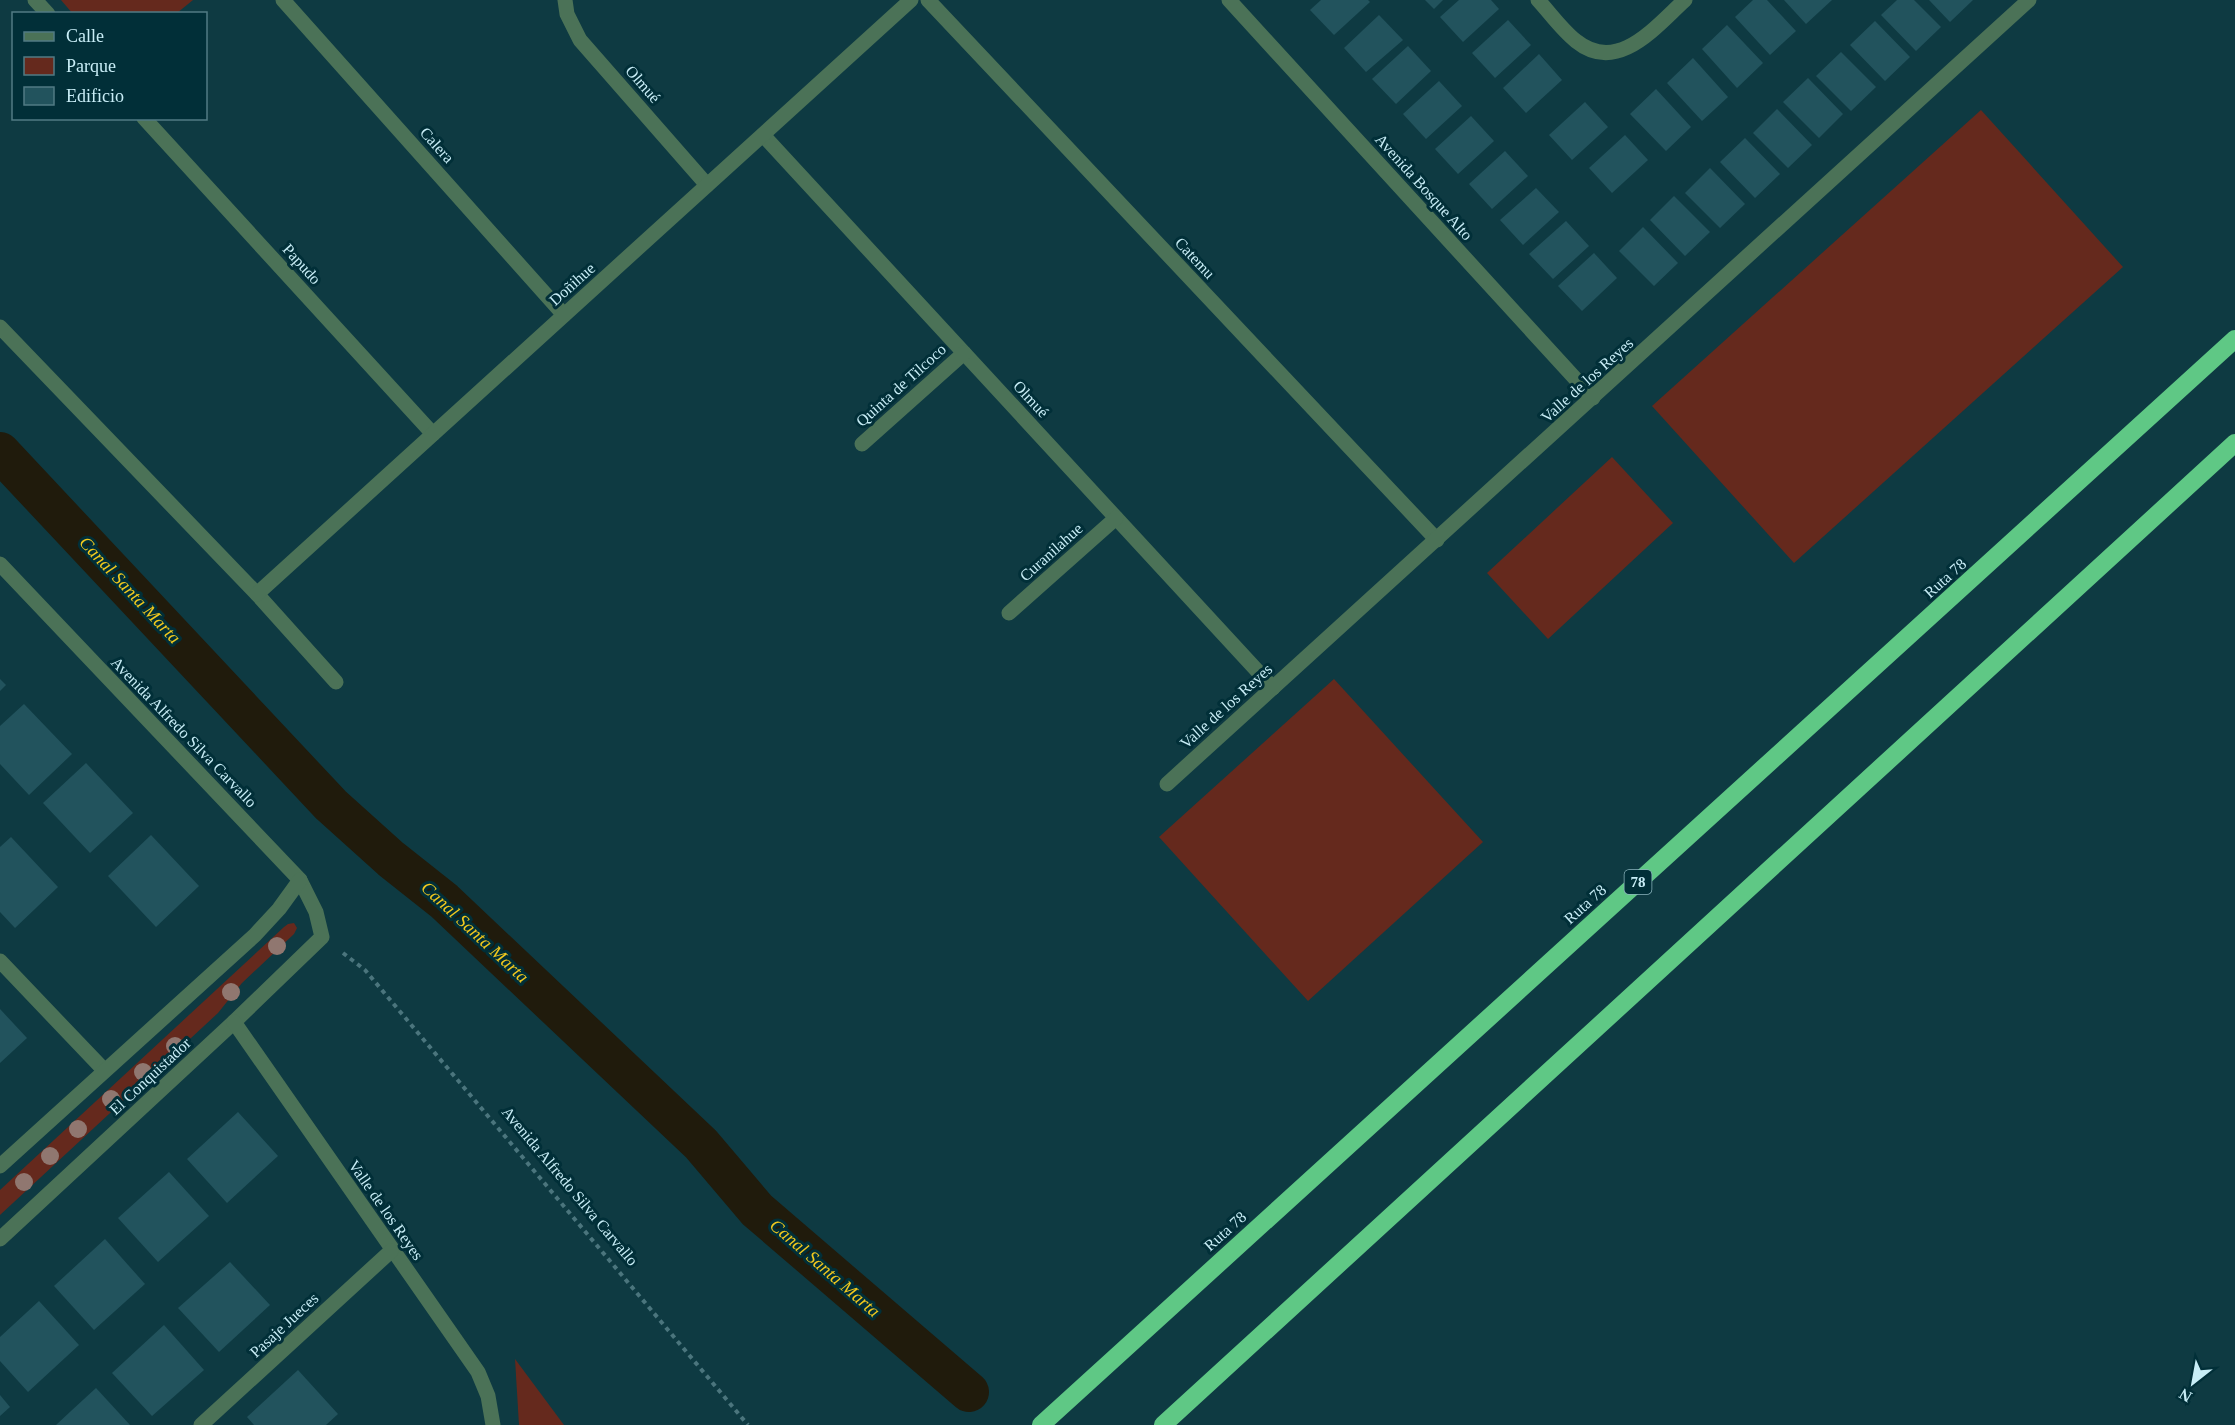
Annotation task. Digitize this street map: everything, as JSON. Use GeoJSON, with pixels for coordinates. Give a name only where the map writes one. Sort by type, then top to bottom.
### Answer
{"type":"FeatureCollection","features":[{"type":"Feature","properties":{"kind":"highway","name":"Ruta 78"},"geometry":{"type":"LineString","coordinates":[[1041,1425],[2235,339]]}},
{"type":"Feature","properties":{"kind":"highway"},"geometry":{"type":"LineString","coordinates":[[1162,1425],[2235,443]]}},
{"type":"Feature","properties":{"kind":"street"},"geometry":{"type":"LineString","coordinates":[[35,0],[46,12]]}},
{"type":"Feature","properties":{"kind":"street","name":"Calera"},"geometry":{"type":"LineString","coordinates":[[283,0],[564,315]]}},
{"type":"Feature","properties":{"kind":"street","name":"Olmué"},"geometry":{"type":"LineString","coordinates":[[565,0],[567,14],[579,40],[707,185]]}},
{"type":"Feature","properties":{"kind":"street","name":"Doñihue"},"geometry":{"type":"LineString","coordinates":[[257,594],[911,0]]}},
{"type":"Feature","properties":{"kind":"street","name":"Catemu"},"geometry":{"type":"LineString","coordinates":[[928,0],[1437,540]]}},
{"type":"Feature","properties":{"kind":"street","name":"Avenida Bosque Alto"},"geometry":{"type":"LineString","coordinates":[[1229,0],[1593,398]]}},
{"type":"Feature","properties":{"kind":"street"},"geometry":{"type":"LineString","coordinates":[[1538,0],[1576,41],[1596,51],[1607,52],[1618,51],[1638,43],[1685,0]]}},
{"type":"Feature","properties":{"kind":"street","name":"Valle de los Reyes"},"geometry":{"type":"LineString","coordinates":[[1167,784],[2029,0]]}},
{"type":"Feature","properties":{"kind":"street","name":"Papudo"},"geometry":{"type":"LineString","coordinates":[[146,120],[433,434]]}},
{"type":"Feature","properties":{"kind":"street","name":"Olmué"},"geometry":{"type":"LineString","coordinates":[[763,135],[1272,688]]}},
{"type":"Feature","properties":{"kind":"street"},"geometry":{"type":"LineString","coordinates":[[0,327],[257,594],[336,682]]}},
{"type":"Feature","properties":{"kind":"street","name":"Quinta de Tilcoco"},"geometry":{"type":"LineString","coordinates":[[862,444],[964,353]]}},
{"type":"Feature","properties":{"kind":"street","name":"Curanilahue"},"geometry":{"type":"LineString","coordinates":[[1009,613],[1116,518]]}},
{"type":"Feature","properties":{"kind":"street","name":"Avenida Alfredo Silva Carvallo"},"geometry":{"type":"LineString","coordinates":[[0,564],[300,880],[316,912],[322,937]]}},
{"type":"Feature","properties":{"kind":"street","name":"El Conquistador"},"geometry":{"type":"LineString","coordinates":[[0,1166],[255,935],[279,909],[300,880]]}},
{"type":"Feature","properties":{"kind":"street","name":"El Conquistador"},"geometry":{"type":"LineString","coordinates":[[0,1239],[322,937]]}},
{"type":"Feature","properties":{"kind":"street"},"geometry":{"type":"LineString","coordinates":[[0,960],[104,1070]]}},
{"type":"Feature","properties":{"kind":"street","name":"Valle de los Reyes"},"geometry":{"type":"LineString","coordinates":[[234,1022],[478,1372],[488,1396],[493,1425]]}},
{"type":"Feature","properties":{"kind":"street","name":"Pasaje Jueces"},"geometry":{"type":"LineString","coordinates":[[201,1425],[392,1251]]}},
{"type":"Feature","properties":{"kind":"path","name":"Avenida Alfredo Silva Carvallo"},"geometry":{"type":"LineString","coordinates":[[365,970],[748,1425]]}},
{"type":"Feature","properties":{"kind":"green space"},"geometry":{"type":"Polygon","coordinates":[[[61,0],[193,0],[178,12],[71,12],[61,0]]]}},
{"type":"Feature","properties":{"kind":"green space"},"geometry":{"type":"Polygon","coordinates":[[[1981,110],[2123,267],[1794,563],[1652,406],[1981,110]]]}},
{"type":"Feature","properties":{"kind":"green space"},"geometry":{"type":"Polygon","coordinates":[[[1612,457],[1673,523],[1548,639],[1487,573],[1612,457]]]}},
{"type":"Feature","properties":{"kind":"green space"},"geometry":{"type":"Polygon","coordinates":[[[1334,679],[1483,842],[1308,1001],[1159,837],[1334,679]]]}},
{"type":"Feature","properties":{"kind":"green space"},"geometry":{"type":"Polygon","coordinates":[[[294,923],[297,928],[294,934],[242,983],[218,1013],[0,1215],[0,1190],[284,927],[294,923]]]}},
{"type":"Feature","properties":{"kind":"green space"},"geometry":{"type":"Polygon","coordinates":[[[515,1359],[564,1425],[519,1425],[515,1359]]]}},
{"type":"Feature","properties":{"kind":"building"},"geometry":{"type":"Polygon","coordinates":[[[1321,0],[1368,0],[1370,2],[1334,35],[1310,10],[1321,0]]]}},
{"type":"Feature","properties":{"kind":"building"},"geometry":{"type":"Polygon","coordinates":[[[1425,0],[1443,0],[1434,9],[1425,0]]]}},
{"type":"Feature","properties":{"kind":"building"},"geometry":{"type":"Polygon","coordinates":[[[1459,0],[1491,0],[1499,9],[1463,42],[1440,17],[1459,0]]]}},
{"type":"Feature","properties":{"kind":"building"},"geometry":{"type":"Polygon","coordinates":[[[1753,0],[1767,0],[1796,31],[1770,55],[1735,17],[1753,0]]]}},
{"type":"Feature","properties":{"kind":"building"},"geometry":{"type":"Polygon","coordinates":[[[1784,0],[1832,0],[1806,24],[1784,0]]]}},
{"type":"Feature","properties":{"kind":"building"},"geometry":{"type":"Polygon","coordinates":[[[1897,0],[1914,0],[1941,27],[1916,51],[1881,15],[1897,0]]]}},
{"type":"Feature","properties":{"kind":"building"},"geometry":{"type":"Polygon","coordinates":[[[1929,0],[1973,0],[1950,22],[1929,0]]]}},
{"type":"Feature","properties":{"kind":"building"},"geometry":{"type":"Polygon","coordinates":[[[1379,15],[1403,40],[1366,72],[1344,48],[1379,15]]]}},
{"type":"Feature","properties":{"kind":"building"},"geometry":{"type":"Polygon","coordinates":[[[1508,20],[1531,45],[1495,78],[1472,53],[1508,20]]]}},
{"type":"Feature","properties":{"kind":"building"},"geometry":{"type":"Polygon","coordinates":[[[1875,21],[1910,57],[1885,81],[1850,45],[1875,21]]]}},
{"type":"Feature","properties":{"kind":"building"},"geometry":{"type":"Polygon","coordinates":[[[1727,25],[1763,63],[1737,88],[1702,49],[1727,25]]]}},
{"type":"Feature","properties":{"kind":"building"},"geometry":{"type":"Polygon","coordinates":[[[1408,46],[1431,71],[1396,104],[1372,79],[1408,46]]]}},
{"type":"Feature","properties":{"kind":"building"},"geometry":{"type":"Polygon","coordinates":[[[1841,52],[1876,87],[1851,111],[1816,76],[1841,52]]]}},
{"type":"Feature","properties":{"kind":"building"},"geometry":{"type":"Polygon","coordinates":[[[1539,54],[1562,80],[1526,113],[1503,88],[1539,54]]]}},
{"type":"Feature","properties":{"kind":"building"},"geometry":{"type":"Polygon","coordinates":[[[1693,58],[1728,97],[1702,121],[1667,83],[1693,58]]]}},
{"type":"Feature","properties":{"kind":"building"},"geometry":{"type":"Polygon","coordinates":[[[1808,78],[1843,114],[1819,138],[1783,102],[1808,78]]]}},
{"type":"Feature","properties":{"kind":"building"},"geometry":{"type":"Polygon","coordinates":[[[1439,81],[1462,106],[1426,139],[1403,114],[1439,81]]]}},
{"type":"Feature","properties":{"kind":"building"},"geometry":{"type":"Polygon","coordinates":[[[1656,89],[1691,127],[1666,151],[1630,114],[1656,89]]]}},
{"type":"Feature","properties":{"kind":"building"},"geometry":{"type":"Polygon","coordinates":[[[1585,102],[1608,127],[1572,160],[1549,135],[1585,102]]]}},
{"type":"Feature","properties":{"kind":"building"},"geometry":{"type":"Polygon","coordinates":[[[1777,109],[1812,145],[1788,168],[1753,133],[1777,109]]]}},
{"type":"Feature","properties":{"kind":"building"},"geometry":{"type":"Polygon","coordinates":[[[1471,116],[1494,141],[1458,174],[1435,149],[1471,116]]]}},
{"type":"Feature","properties":{"kind":"building"},"geometry":{"type":"Polygon","coordinates":[[[1625,135],[1648,160],[1612,193],[1589,168],[1625,135]]]}},
{"type":"Feature","properties":{"kind":"building"},"geometry":{"type":"Polygon","coordinates":[[[1745,138],[1780,174],[1755,198],[1720,162],[1745,138]]]}},
{"type":"Feature","properties":{"kind":"building"},"geometry":{"type":"Polygon","coordinates":[[[1505,151],[1528,176],[1492,209],[1469,184],[1505,151]]]}},
{"type":"Feature","properties":{"kind":"building"},"geometry":{"type":"Polygon","coordinates":[[[1710,168],[1745,204],[1720,228],[1685,193],[1710,168]]]}},
{"type":"Feature","properties":{"kind":"building"},"geometry":{"type":"Polygon","coordinates":[[[1536,188],[1559,212],[1523,245],[1500,220],[1536,188]]]}},
{"type":"Feature","properties":{"kind":"building"},"geometry":{"type":"Polygon","coordinates":[[[1674,196],[1710,232],[1685,256],[1650,220],[1674,196]]]}},
{"type":"Feature","properties":{"kind":"building"},"geometry":{"type":"Polygon","coordinates":[[[1566,221],[1589,246],[1553,279],[1529,254],[1566,221]]]}},
{"type":"Feature","properties":{"kind":"building"},"geometry":{"type":"Polygon","coordinates":[[[1643,227],[1678,263],[1654,286],[1619,251],[1643,227]]]}},
{"type":"Feature","properties":{"kind":"building"},"geometry":{"type":"Polygon","coordinates":[[[1594,253],[1617,278],[1582,311],[1558,286],[1594,253]]]}},
{"type":"Feature","properties":{"kind":"building"},"geometry":{"type":"Polygon","coordinates":[[[0,679],[6,685],[0,691],[0,679]]]}},
{"type":"Feature","properties":{"kind":"building"},"geometry":{"type":"Polygon","coordinates":[[[24,704],[72,754],[29,795],[0,764],[0,726],[24,704]]]}},
{"type":"Feature","properties":{"kind":"building"},"geometry":{"type":"Polygon","coordinates":[[[86,763],[133,813],[90,853],[43,803],[86,763]]]}},
{"type":"Feature","properties":{"kind":"building"},"geometry":{"type":"Polygon","coordinates":[[[151,835],[199,886],[156,927],[108,876],[151,835]]]}},
{"type":"Feature","properties":{"kind":"building"},"geometry":{"type":"Polygon","coordinates":[[[11,837],[58,887],[15,928],[0,912],[0,847],[11,837]]]}},
{"type":"Feature","properties":{"kind":"building"},"geometry":{"type":"Polygon","coordinates":[[[0,1009],[27,1038],[0,1063],[0,1009]]]}},
{"type":"Feature","properties":{"kind":"building"},"geometry":{"type":"Polygon","coordinates":[[[238,1112],[278,1156],[227,1203],[187,1159],[238,1112]]]}},
{"type":"Feature","properties":{"kind":"building"},"geometry":{"type":"Polygon","coordinates":[[[169,1172],[209,1216],[158,1262],[118,1218],[169,1172]]]}},
{"type":"Feature","properties":{"kind":"building"},"geometry":{"type":"Polygon","coordinates":[[[105,1239],[145,1284],[94,1330],[54,1286],[105,1239]]]}},
{"type":"Feature","properties":{"kind":"building"},"geometry":{"type":"Polygon","coordinates":[[[230,1262],[270,1305],[219,1352],[178,1308],[230,1262]]]}},
{"type":"Feature","properties":{"kind":"building"},"geometry":{"type":"Polygon","coordinates":[[[39,1301],[79,1345],[28,1392],[0,1361],[0,1337],[39,1301]]]}},
{"type":"Feature","properties":{"kind":"building"},"geometry":{"type":"Polygon","coordinates":[[[164,1325],[204,1370],[152,1416],[112,1373],[164,1325]]]}},
{"type":"Feature","properties":{"kind":"building"},"geometry":{"type":"Polygon","coordinates":[[[298,1370],[338,1414],[326,1425],[254,1425],[247,1417],[298,1370]]]}},
{"type":"Feature","properties":{"kind":"building"},"geometry":{"type":"Polygon","coordinates":[[[96,1388],[130,1425],[56,1425],[71,1411],[96,1388]]]}},
{"type":"Feature","properties":{"kind":"building"},"geometry":{"type":"Polygon","coordinates":[[[0,1395],[10,1407],[0,1416],[0,1395]]]}},
{"type":"Feature","properties":{"kind":"waterway","name":"Canal Santa Marta"},"geometry":{"type":"LineString","coordinates":[[0,452],[331,805],[391,859],[444,901],[701,1144],[757,1210],[969,1392]]}}]}
